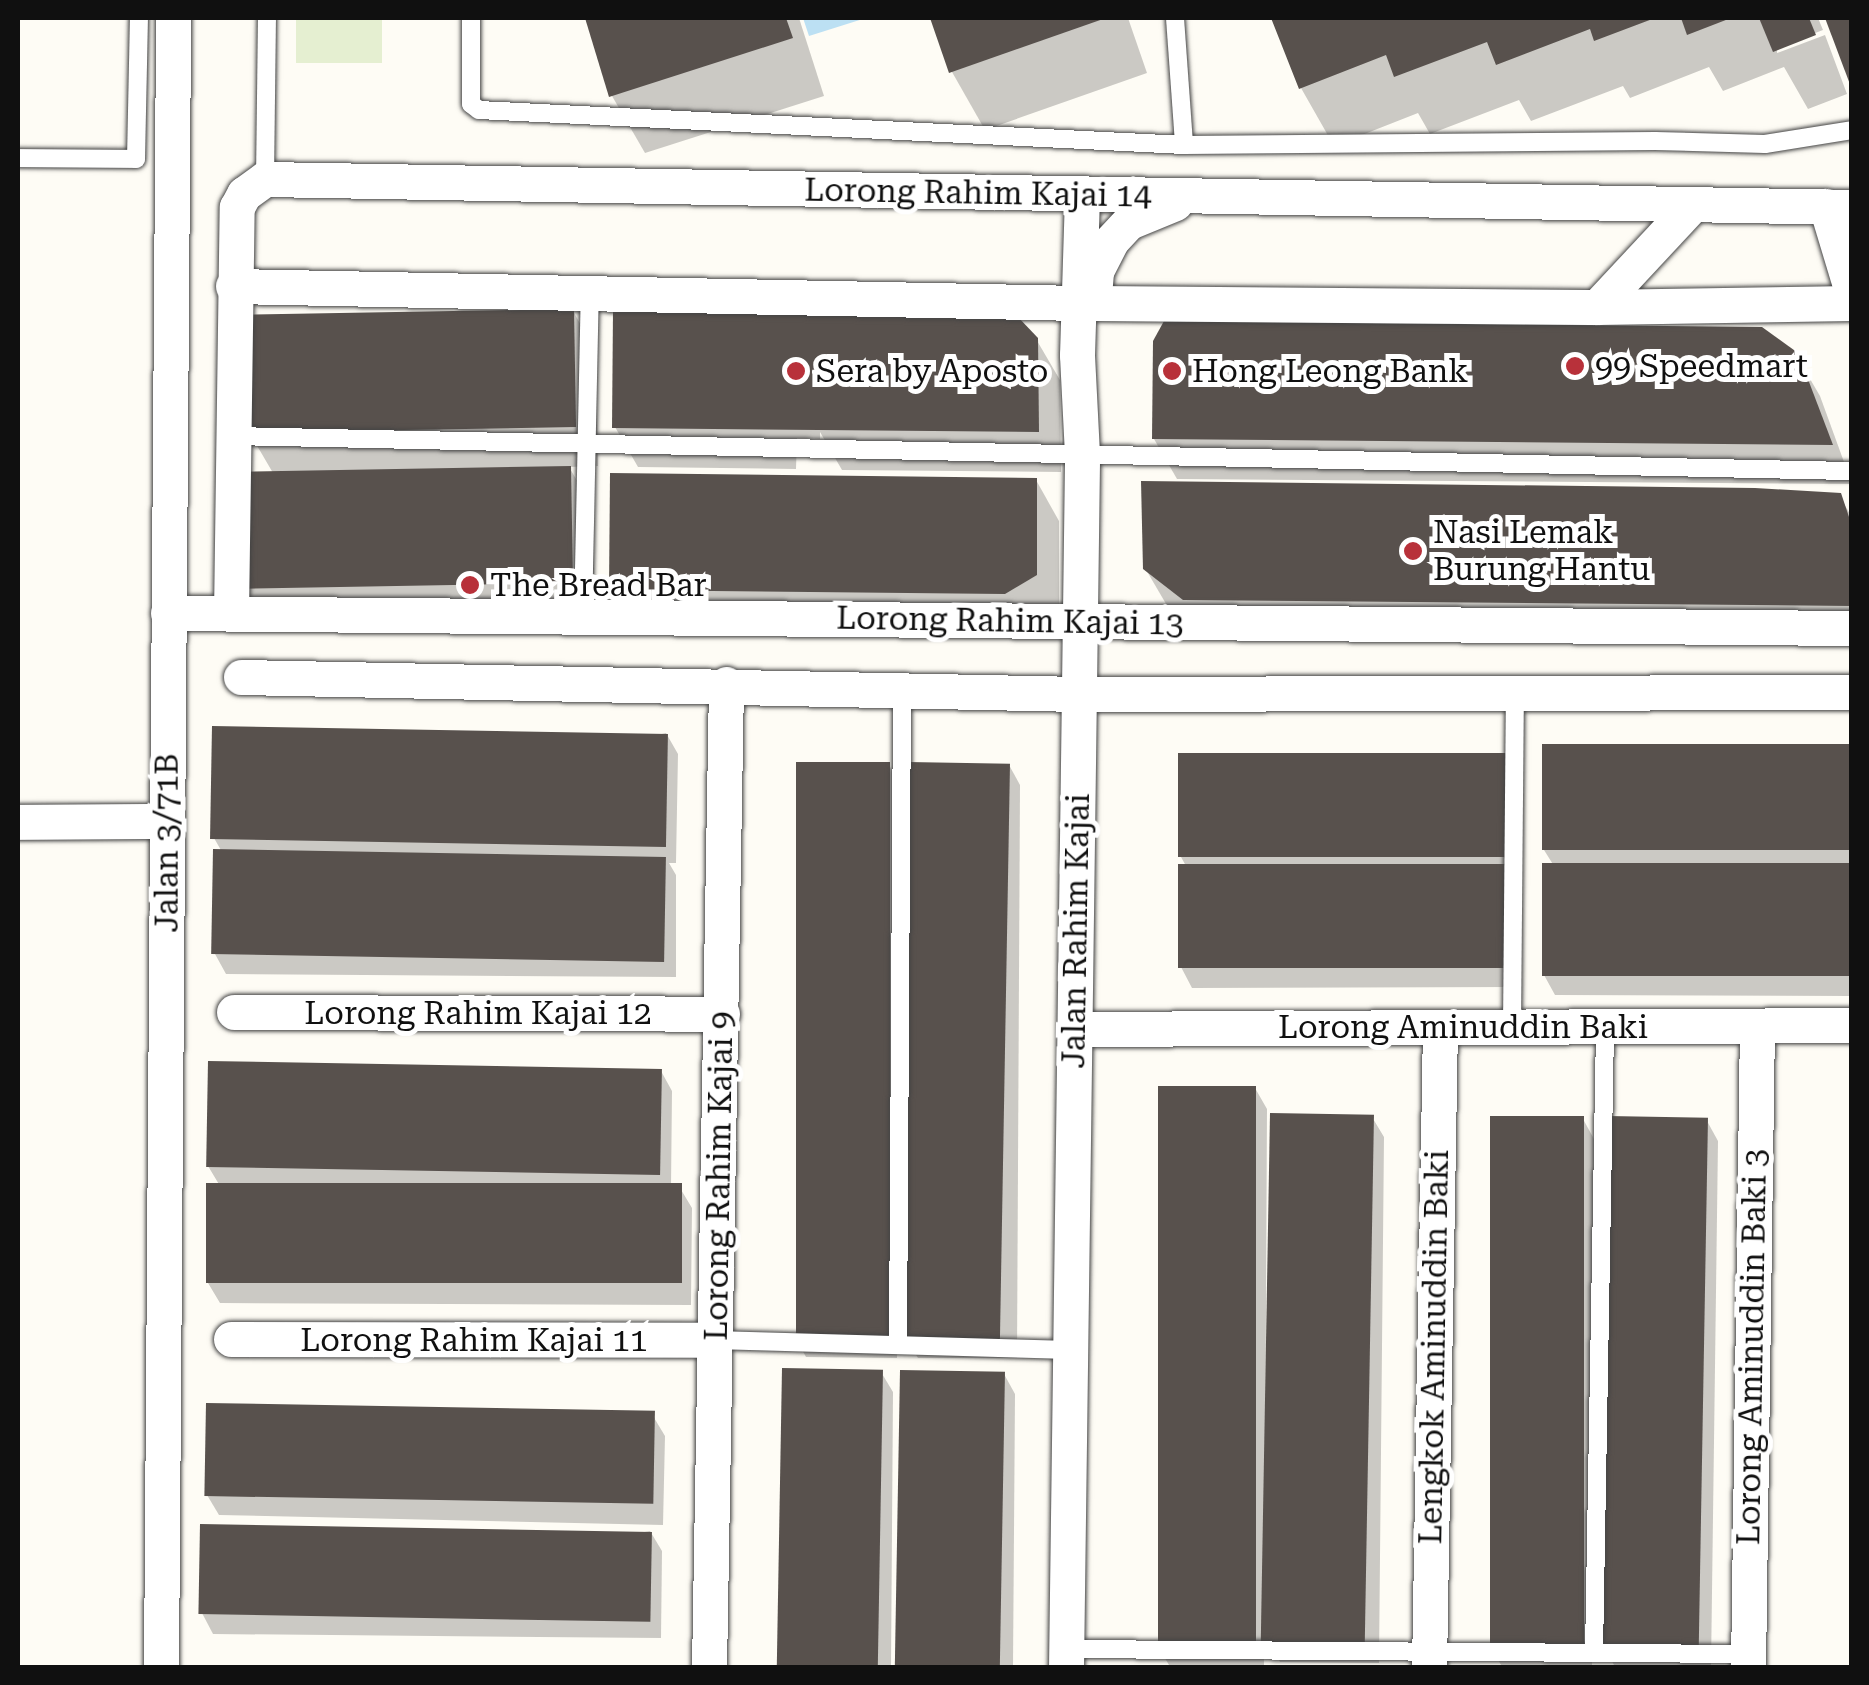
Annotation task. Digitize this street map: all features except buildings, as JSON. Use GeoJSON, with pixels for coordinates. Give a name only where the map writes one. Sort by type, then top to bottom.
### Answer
{"type":"FeatureCollection","features":[{"type":"Feature","properties":{"kind":"street","name":"Jalan 3/71B"},"geometry":{"type":"LineString","coordinates":[[160,1668],[173,18]]}},
{"type":"Feature","properties":{"kind":"street","name":"Lorong Rahim Kajai 14"},"geometry":{"type":"LineString","coordinates":[[265,179],[1839,207]]}},
{"type":"Feature","properties":{"kind":"street"},"geometry":{"type":"LineString","coordinates":[[231,614],[237,207],[244,194],[265,179]]}},
{"type":"Feature","properties":{"kind":"street"},"geometry":{"type":"LineString","coordinates":[[1082,195],[1086,303]]}},
{"type":"Feature","properties":{"kind":"street"},"geometry":{"type":"LineString","coordinates":[[1086,303],[1111,240],[1129,222],[1190,197]]}},
{"type":"Feature","properties":{"kind":"street"},"geometry":{"type":"LineString","coordinates":[[1597,308],[1692,205]]}},
{"type":"Feature","properties":{"kind":"street"},"geometry":{"type":"LineString","coordinates":[[1839,207],[1852,292]]}},
{"type":"Feature","properties":{"kind":"street"},"geometry":{"type":"LineString","coordinates":[[233,286],[1086,303],[1597,308],[1852,303]]}},
{"type":"Feature","properties":{"kind":"street","name":"Jalan Rahim Kajai"},"geometry":{"type":"LineString","coordinates":[[1066,1658],[1086,303]]}},
{"type":"Feature","properties":{"kind":"street","name":"Lorong Rahim Kajai 13"},"geometry":{"type":"LineString","coordinates":[[168,613],[1852,628]]}},
{"type":"Feature","properties":{"kind":"street"},"geometry":{"type":"LineString","coordinates":[[241,677],[1079,694],[1852,692]]}},
{"type":"Feature","properties":{"kind":"street","name":"Lorong Rahim Kajai 9"},"geometry":{"type":"LineString","coordinates":[[709,1668],[726,684]]}},
{"type":"Feature","properties":{"kind":"street"},"geometry":{"type":"LineString","coordinates":[[18,822],[167,821]]}},
{"type":"Feature","properties":{"kind":"street","name":"Lorong Rahim Kajai 12"},"geometry":{"type":"LineString","coordinates":[[234,1012],[722,1014]]}},
{"type":"Feature","properties":{"kind":"street","name":"Lorong Aminuddin Baki 3"},"geometry":{"type":"LineString","coordinates":[[1748,1661],[1757,1026]]}},
{"type":"Feature","properties":{"kind":"street","name":"Lorong Aminuddin Baki"},"geometry":{"type":"LineString","coordinates":[[1075,1028],[1852,1026]]}},
{"type":"Feature","properties":{"kind":"street","name":"Lengkok Aminuddin Baki"},"geometry":{"type":"LineString","coordinates":[[1429,1660],[1440,1027]]}},
{"type":"Feature","properties":{"kind":"street","name":"Lorong Rahim Kajai 11"},"geometry":{"type":"LineString","coordinates":[[232,1339],[716,1340]]}},
{"type":"Feature","properties":{"kind":"lane"},"geometry":{"type":"LineString","coordinates":[[18,158],[136,159],[140,18]]}},
{"type":"Feature","properties":{"kind":"lane"},"geometry":{"type":"LineString","coordinates":[[265,179],[267,18]]}},
{"type":"Feature","properties":{"kind":"lane"},"geometry":{"type":"LineString","coordinates":[[471,18],[471,104],[479,110],[1184,145],[1654,140],[1765,144],[1852,130]]}},
{"type":"Feature","properties":{"kind":"lane"},"geometry":{"type":"LineString","coordinates":[[1175,18],[1184,145]]}},
{"type":"Feature","properties":{"kind":"lane"},"geometry":{"type":"LineString","coordinates":[[584,617],[590,295]]}},
{"type":"Feature","properties":{"kind":"lane"},"geometry":{"type":"LineString","coordinates":[[232,436],[1852,471]]}},
{"type":"Feature","properties":{"kind":"lane"},"geometry":{"type":"LineString","coordinates":[[898,1345],[902,689]]}},
{"type":"Feature","properties":{"kind":"lane"},"geometry":{"type":"LineString","coordinates":[[1512,1027],[1515,690]]}},
{"type":"Feature","properties":{"kind":"lane"},"geometry":{"type":"LineString","coordinates":[[1594,1652],[1604,1026]]}},
{"type":"Feature","properties":{"kind":"lane"},"geometry":{"type":"LineString","coordinates":[[716,1340],[1070,1350]]}},
{"type":"Feature","properties":{"kind":"lane"},"geometry":{"type":"LineString","coordinates":[[1066,1658],[1429,1660],[1594,1652],[1748,1661]]}},
{"type":"Feature","properties":{"kind":"green space"},"geometry":{"type":"Polygon","coordinates":[[[296,18],[382,18],[382,63],[296,63],[296,18]]]}},
{"type":"Feature","properties":{"kind":"water"},"geometry":{"type":"Polygon","coordinates":[[[803,18],[866,18],[809,36],[803,18]]]}},
{"type":"Feature","properties":{"kind":"place","name":"99 Speedmart"},"geometry":{"type":"Point","coordinates":[1575,366]}},
{"type":"Feature","properties":{"kind":"place","name":"Sera by Aposto"},"geometry":{"type":"Point","coordinates":[796,371]}},
{"type":"Feature","properties":{"kind":"place","name":"Hong Leong Bank"},"geometry":{"type":"Point","coordinates":[1172,371]}},
{"type":"Feature","properties":{"kind":"place","name":"Nasi Lemak Burung Hantu"},"geometry":{"type":"Point","coordinates":[1413,551]}},
{"type":"Feature","properties":{"kind":"place","name":"The Bread Bar"},"geometry":{"type":"Point","coordinates":[470,585]}}]}
